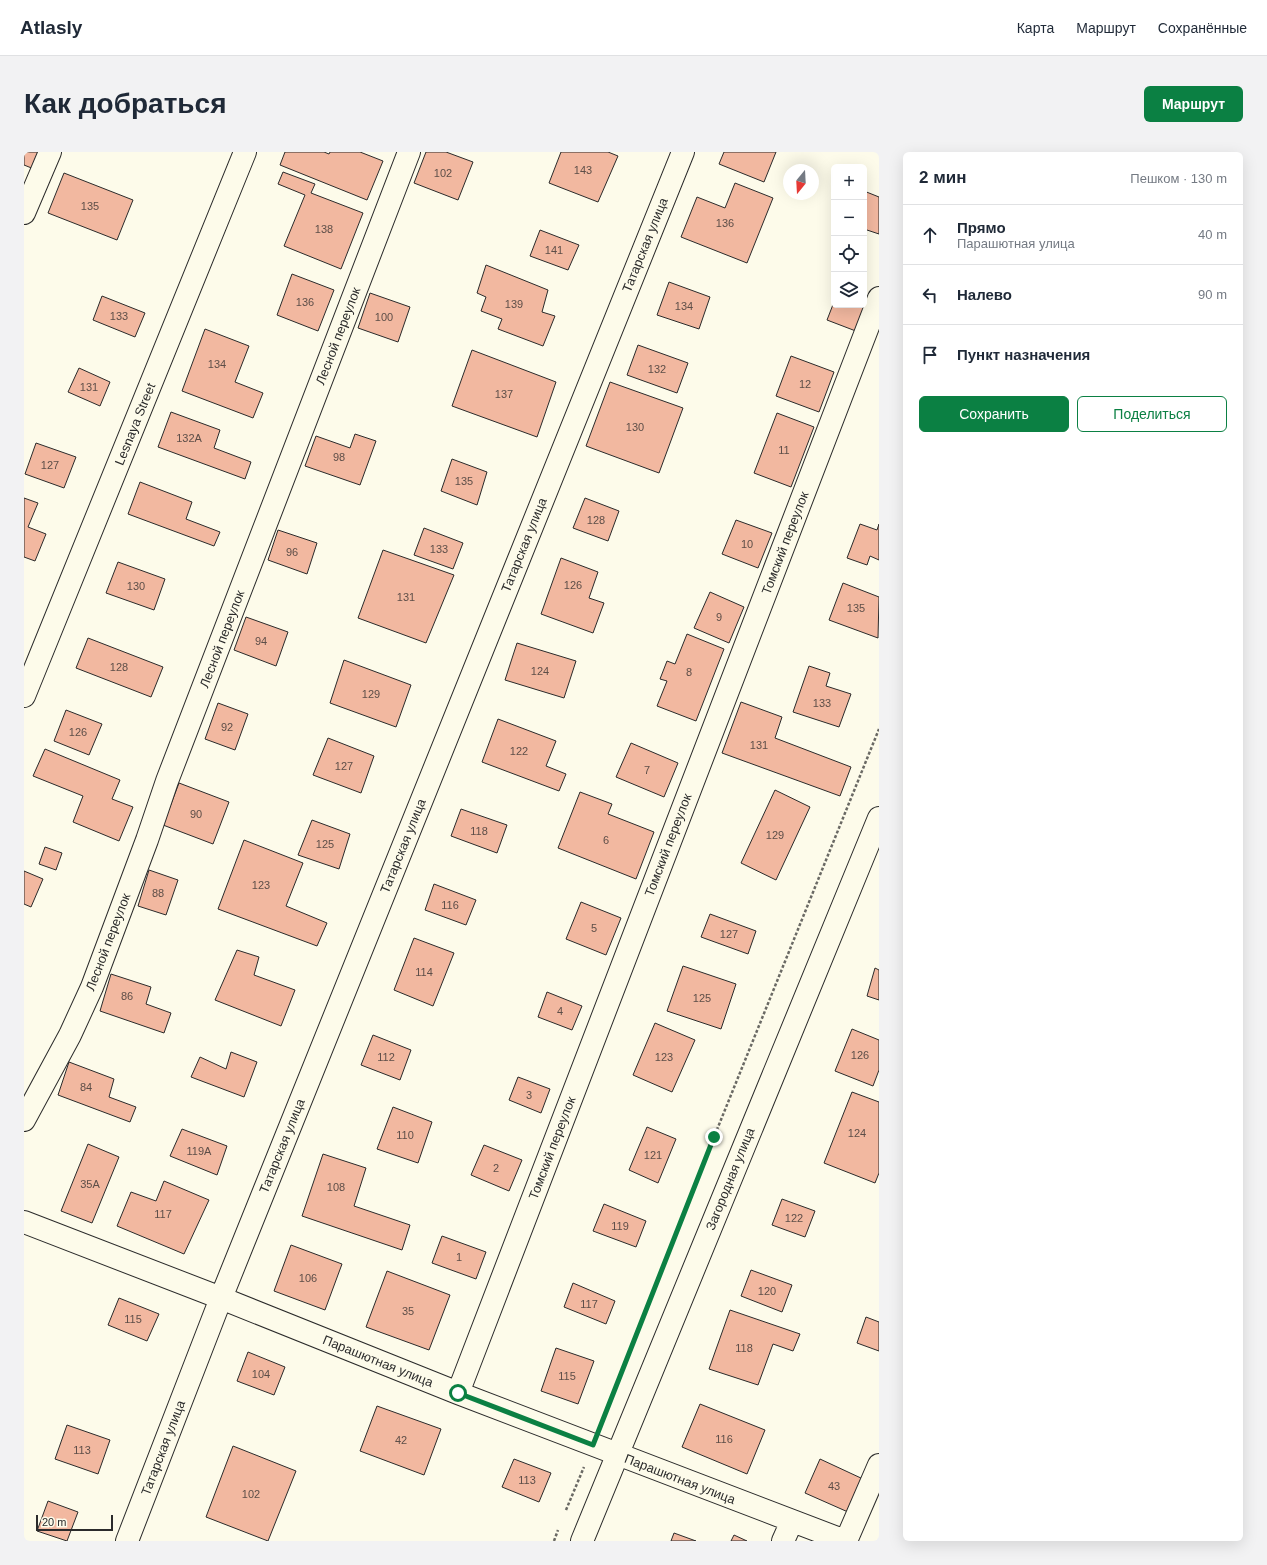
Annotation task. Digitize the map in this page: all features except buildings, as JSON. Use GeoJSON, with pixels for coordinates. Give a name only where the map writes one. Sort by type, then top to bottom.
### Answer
{"type":"FeatureCollection","features":[{"type":"Feature","properties":{"kind":"street"},"geometry":{"type":"LineString","coordinates":[[24,213],[50,152]]}},
{"type":"Feature","properties":{"kind":"street","name":"Lesnaya Street"},"geometry":{"type":"LineString","coordinates":[[24,696],[245,152]]}},
{"type":"Feature","properties":{"kind":"street","name":"Лесной переулок"},"geometry":{"type":"LineString","coordinates":[[24,1120],[70,1035],[92,987],[147,840],[170,773],[410,152]]}},
{"type":"Feature","properties":{"kind":"street","name":"Татарская улица"},"geometry":{"type":"LineString","coordinates":[[127,1541],[221,1298],[683,152]]}},
{"type":"Feature","properties":{"kind":"street","name":"Томский переулок"},"geometry":{"type":"LineString","coordinates":[[458,1393],[879,298]]}},
{"type":"Feature","properties":{"kind":"street","name":"Загородная улица"},"geometry":{"type":"LineString","coordinates":[[582,1541],[879,818]]}},
{"type":"Feature","properties":{"kind":"street","name":"Парашютная улица"},"geometry":{"type":"LineString","coordinates":[[24,1222],[221,1298],[617,1455],[845,1541]]}},
{"type":"Feature","properties":{"kind":"street"},"geometry":{"type":"LineString","coordinates":[[845,1541],[879,1465]]}},
{"type":"Feature","properties":{"kind":"street"},"geometry":{"type":"LineString","coordinates":[[783,1541],[792,1521]]}},
{"type":"Feature","properties":{"kind":"path"},"geometry":{"type":"LineString","coordinates":[[566,1512],[717,1130],[879,729]]}},
{"type":"Feature","properties":{"kind":"path"},"geometry":{"type":"LineString","coordinates":[[554,1541],[560,1526]]}},
{"type":"Feature","properties":{"kind":"route"},"geometry":{"type":"LineString","coordinates":[[458,1393],[593,1445],[714,1137]]}}]}
